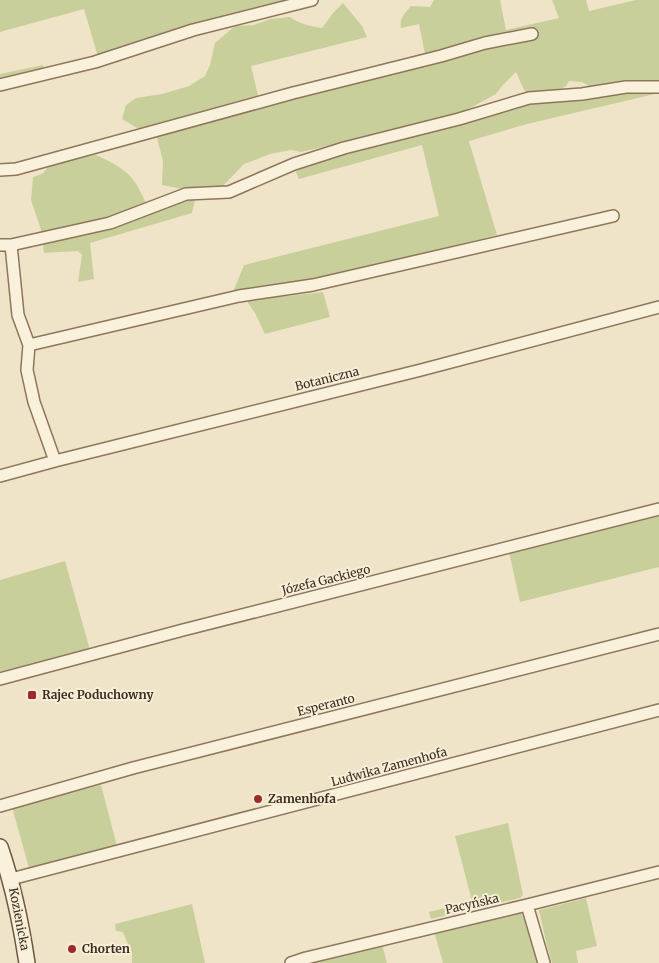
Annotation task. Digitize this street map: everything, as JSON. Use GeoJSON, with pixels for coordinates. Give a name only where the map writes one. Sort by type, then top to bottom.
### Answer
{"type":"FeatureCollection","features":[{"type":"Feature","properties":{"kind":"main road","name":"Kozienicka"},"geometry":{"type":"LineString","coordinates":[[0,847],[20,919],[27,963]]}},
{"type":"Feature","properties":{"kind":"street"},"geometry":{"type":"LineString","coordinates":[[0,85],[95,62],[193,30],[312,0]]}},
{"type":"Feature","properties":{"kind":"street"},"geometry":{"type":"LineString","coordinates":[[0,170],[16,169],[258,102],[441,56],[485,43],[532,34]]}},
{"type":"Feature","properties":{"kind":"street"},"geometry":{"type":"LineString","coordinates":[[55,461],[34,402],[27,370],[29,345],[18,315],[5,245],[110,223],[186,194],[229,192],[294,164],[344,148],[459,119],[528,98],[582,94],[626,87],[659,87]]}},
{"type":"Feature","properties":{"kind":"street"},"geometry":{"type":"LineString","coordinates":[[29,345],[239,296],[313,285],[613,216]]}},
{"type":"Feature","properties":{"kind":"street","name":"Botaniczna"},"geometry":{"type":"LineString","coordinates":[[0,476],[421,370],[659,307]]}},
{"type":"Feature","properties":{"kind":"street","name":"Józefa Gackiego"},"geometry":{"type":"LineString","coordinates":[[0,679],[659,510]]}},
{"type":"Feature","properties":{"kind":"street","name":"Esperanto"},"geometry":{"type":"LineString","coordinates":[[0,806],[133,768],[659,634]]}},
{"type":"Feature","properties":{"kind":"street","name":"Ludwika Zamenhofa"},"geometry":{"type":"LineString","coordinates":[[10,879],[659,710]]}},
{"type":"Feature","properties":{"kind":"street","name":"Pacyńska"},"geometry":{"type":"LineString","coordinates":[[291,963],[659,872]]}},
{"type":"Feature","properties":{"kind":"street"},"geometry":{"type":"LineString","coordinates":[[527,905],[544,963]]}},
{"type":"Feature","properties":{"kind":"green space"},"geometry":{"type":"Polygon","coordinates":[[[0,0],[293,0],[98,57],[84,9],[0,32],[0,0]]]}},
{"type":"Feature","properties":{"kind":"green space"},"geometry":{"type":"Polygon","coordinates":[[[434,0],[500,0],[506,30],[559,18],[552,0],[586,0],[589,11],[636,0],[659,0],[659,84],[593,88],[582,82],[569,81],[566,86],[554,92],[528,93],[524,90],[516,72],[496,94],[463,112],[460,120],[531,103],[637,90],[659,93],[527,124],[469,141],[497,235],[335,276],[233,292],[244,265],[439,216],[422,145],[299,179],[296,172],[298,168],[370,148],[390,139],[358,139],[301,152],[291,150],[270,154],[244,164],[223,186],[205,190],[182,189],[162,185],[163,161],[157,138],[147,128],[137,128],[122,119],[126,105],[136,98],[162,94],[189,86],[205,76],[210,65],[215,43],[235,26],[254,25],[270,19],[290,17],[305,24],[322,28],[343,3],[362,26],[367,37],[251,66],[262,105],[425,54],[419,24],[401,28],[401,21],[411,6],[430,7],[434,0]]]}},
{"type":"Feature","properties":{"kind":"green space"},"geometry":{"type":"Polygon","coordinates":[[[43,65],[45,70],[0,81],[0,74],[43,65]]]}},
{"type":"Feature","properties":{"kind":"green space"},"geometry":{"type":"Polygon","coordinates":[[[96,155],[119,167],[133,179],[150,212],[178,201],[195,200],[192,213],[90,243],[94,279],[78,282],[82,255],[78,251],[44,253],[41,230],[31,200],[33,177],[43,173],[49,166],[61,160],[96,155]]]}},
{"type":"Feature","properties":{"kind":"green space"},"geometry":{"type":"Polygon","coordinates":[[[323,292],[330,317],[265,334],[248,303],[248,298],[323,292]]]}},
{"type":"Feature","properties":{"kind":"green space"},"geometry":{"type":"Polygon","coordinates":[[[659,515],[659,567],[520,602],[509,552],[659,515]]]}},
{"type":"Feature","properties":{"kind":"green space"},"geometry":{"type":"Polygon","coordinates":[[[65,561],[90,650],[0,672],[0,580],[65,561]]]}},
{"type":"Feature","properties":{"kind":"green space"},"geometry":{"type":"Polygon","coordinates":[[[101,785],[117,846],[29,868],[12,807],[101,785]]]}},
{"type":"Feature","properties":{"kind":"green space"},"geometry":{"type":"Polygon","coordinates":[[[508,823],[523,895],[520,898],[431,919],[429,912],[472,901],[455,836],[508,823]]]}},
{"type":"Feature","properties":{"kind":"green space"},"geometry":{"type":"Polygon","coordinates":[[[586,898],[597,946],[576,951],[578,963],[552,963],[539,910],[586,898]]]}},
{"type":"Feature","properties":{"kind":"green space"},"geometry":{"type":"Polygon","coordinates":[[[192,904],[205,963],[132,963],[132,953],[123,932],[116,931],[115,924],[192,904]]]}},
{"type":"Feature","properties":{"kind":"green space"},"geometry":{"type":"Polygon","coordinates":[[[520,911],[529,928],[540,963],[443,963],[434,931],[451,929],[520,911]]]}},
{"type":"Feature","properties":{"kind":"green space"},"geometry":{"type":"Polygon","coordinates":[[[382,944],[387,963],[307,963],[382,944]]]}},
{"type":"Feature","properties":{"kind":"place","name":"Rajec Poduchowny"},"geometry":{"type":"Point","coordinates":[32,695]}},
{"type":"Feature","properties":{"kind":"place","name":"Zamenhofa"},"geometry":{"type":"Point","coordinates":[258,799]}},
{"type":"Feature","properties":{"kind":"place","name":"Chorten"},"geometry":{"type":"Point","coordinates":[72,949]}}]}
